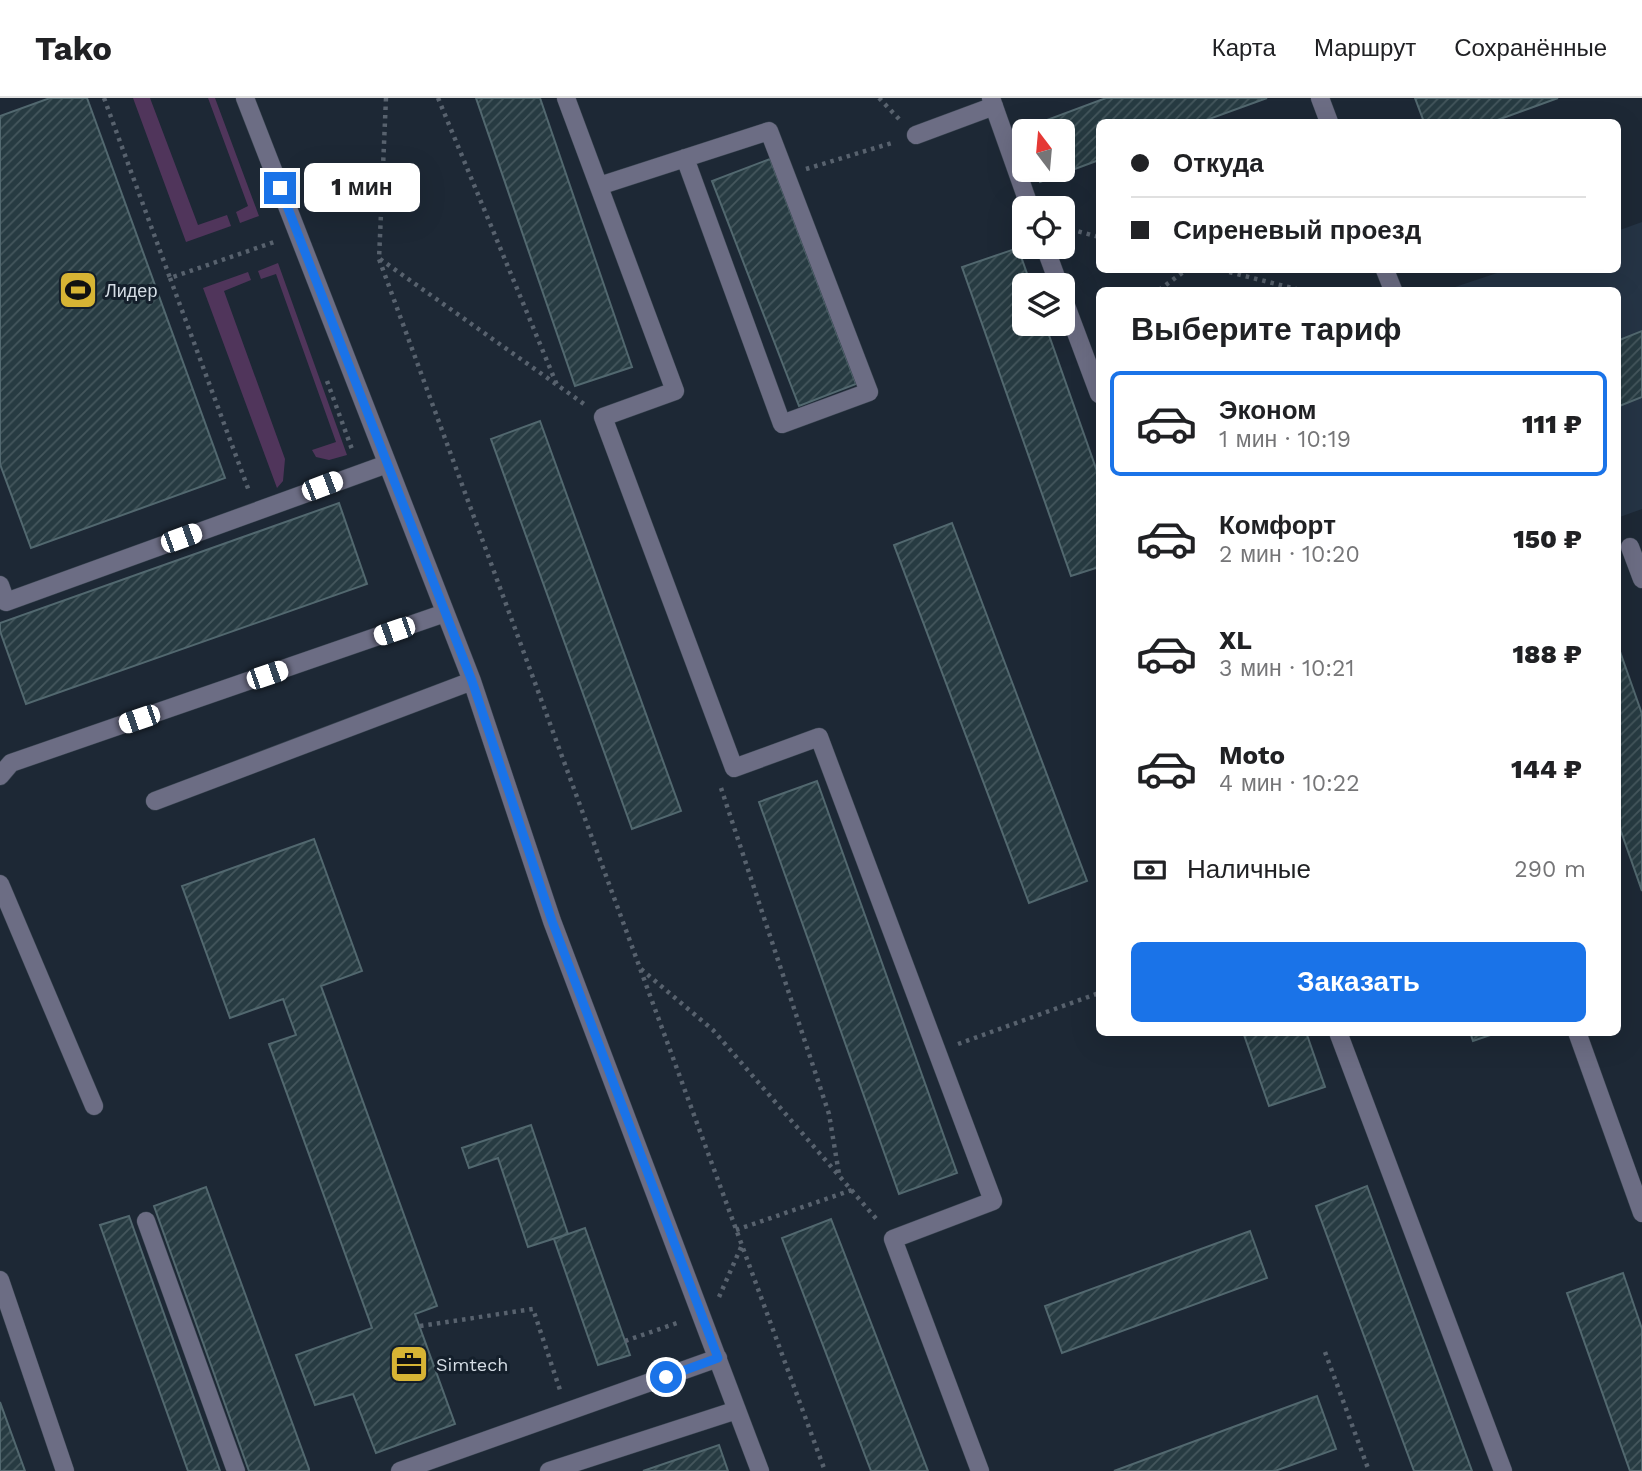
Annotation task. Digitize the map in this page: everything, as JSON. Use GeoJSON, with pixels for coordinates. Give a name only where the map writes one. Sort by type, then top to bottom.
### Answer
{"type":"FeatureCollection","features":[{"type":"Feature","properties":{"kind":"street"},"geometry":{"type":"LineString","coordinates":[[245,98],[472,681],[552,921],[760,1471]]}},
{"type":"Feature","properties":{"kind":"street"},"geometry":{"type":"LineString","coordinates":[[566,98],[675,391],[603,417],[734,768],[820,737],[993,1201],[893,1239],[980,1471]]}},
{"type":"Feature","properties":{"kind":"street"},"geometry":{"type":"LineString","coordinates":[[1320,98],[1328,119]]}},
{"type":"Feature","properties":{"kind":"street"},"geometry":{"type":"LineString","coordinates":[[916,135],[993,102],[1026,196]]}},
{"type":"Feature","properties":{"kind":"street"},"geometry":{"type":"LineString","coordinates":[[598,186],[685,158],[769,131],[869,392],[782,424],[685,158]]}},
{"type":"Feature","properties":{"kind":"street"},"geometry":{"type":"LineString","coordinates":[[1075,330],[1096,386]]}},
{"type":"Feature","properties":{"kind":"street"},"geometry":{"type":"LineString","coordinates":[[0,585],[6,601],[387,464]]}},
{"type":"Feature","properties":{"kind":"street"},"geometry":{"type":"LineString","coordinates":[[1630,547],[1642,579]]}},
{"type":"Feature","properties":{"kind":"street"},"geometry":{"type":"LineString","coordinates":[[0,776],[12,763],[445,613]]}},
{"type":"Feature","properties":{"kind":"street"},"geometry":{"type":"LineString","coordinates":[[155,801],[472,681]]}},
{"type":"Feature","properties":{"kind":"street"},"geometry":{"type":"LineString","coordinates":[[0,884],[94,1106]]}},
{"type":"Feature","properties":{"kind":"street"},"geometry":{"type":"LineString","coordinates":[[1340,1036],[1503,1471]]}},
{"type":"Feature","properties":{"kind":"street"},"geometry":{"type":"LineString","coordinates":[[1578,1036],[1642,1213]]}},
{"type":"Feature","properties":{"kind":"street"},"geometry":{"type":"LineString","coordinates":[[146,1221],[236,1471]]}},
{"type":"Feature","properties":{"kind":"street"},"geometry":{"type":"LineString","coordinates":[[0,1280],[65,1471]]}},
{"type":"Feature","properties":{"kind":"street"},"geometry":{"type":"LineString","coordinates":[[400,1471],[718,1358]]}},
{"type":"Feature","properties":{"kind":"street"},"geometry":{"type":"LineString","coordinates":[[549,1471],[737,1410]]}},
{"type":"Feature","properties":{"kind":"path"},"geometry":{"type":"LineString","coordinates":[[104,98],[256,510]]}},
{"type":"Feature","properties":{"kind":"path"},"geometry":{"type":"LineString","coordinates":[[386,98],[379,259],[825,1471]]}},
{"type":"Feature","properties":{"kind":"path"},"geometry":{"type":"LineString","coordinates":[[438,98],[558,385]]}},
{"type":"Feature","properties":{"kind":"path"},"geometry":{"type":"LineString","coordinates":[[786,176],[916,135],[879,98]]}},
{"type":"Feature","properties":{"kind":"path"},"geometry":{"type":"LineString","coordinates":[[1075,231],[1096,236]]}},
{"type":"Feature","properties":{"kind":"path"},"geometry":{"type":"LineString","coordinates":[[170,278],[298,233]]}},
{"type":"Feature","properties":{"kind":"path"},"geometry":{"type":"LineString","coordinates":[[379,259],[603,417]]}},
{"type":"Feature","properties":{"kind":"path"},"geometry":{"type":"LineString","coordinates":[[1164,287],[1182,273]]}},
{"type":"Feature","properties":{"kind":"path"},"geometry":{"type":"LineString","coordinates":[[1233,273],[1288,287]]}},
{"type":"Feature","properties":{"kind":"path"},"geometry":{"type":"LineString","coordinates":[[734,768],[720,788],[829,1114],[839,1174]]}},
{"type":"Feature","properties":{"kind":"path"},"geometry":{"type":"LineString","coordinates":[[640,968],[713,1030],[893,1239]]}},
{"type":"Feature","properties":{"kind":"path"},"geometry":{"type":"LineString","coordinates":[[937,1052],[1096,994]]}},
{"type":"Feature","properties":{"kind":"path"},"geometry":{"type":"LineString","coordinates":[[736,1230],[852,1190]]}},
{"type":"Feature","properties":{"kind":"path"},"geometry":{"type":"LineString","coordinates":[[625,1342],[703,1320],[742,1245]]}},
{"type":"Feature","properties":{"kind":"path"},"geometry":{"type":"LineString","coordinates":[[420,1326],[533,1309],[567,1411]]}},
{"type":"Feature","properties":{"kind":"path"},"geometry":{"type":"LineString","coordinates":[[1325,1352],[1369,1471]]}},
{"type":"Feature","properties":{"kind":"shaded area"},"geometry":{"type":"Polygon","coordinates":[[[133,98],[150,98],[198,225],[227,215],[231,226],[186,242],[133,98]]]}},
{"type":"Feature","properties":{"kind":"shaded area"},"geometry":{"type":"Polygon","coordinates":[[[208,98],[215,98],[259,216],[240,223],[236,212],[248,206],[208,98]]]}},
{"type":"Feature","properties":{"kind":"shaded area"},"geometry":{"type":"Polygon","coordinates":[[[1642,222],[1642,509],[1621,517],[1621,287],[1455,287],[1497,273],[1621,273],[1621,230],[1642,222]]]}},
{"type":"Feature","properties":{"kind":"shaded area"},"geometry":{"type":"Polygon","coordinates":[[[278,263],[347,455],[329,460],[316,457],[312,450],[336,442],[276,274],[261,279],[258,271],[278,263]]]}},
{"type":"Feature","properties":{"kind":"shaded area"},"geometry":{"type":"Polygon","coordinates":[[[248,272],[251,280],[224,291],[285,459],[283,481],[277,488],[203,288],[248,272]]]}},
{"type":"Feature","properties":{"kind":"building","name":"Лидер"},"geometry":{"type":"Polygon","coordinates":[[[50,98],[87,98],[225,478],[31,548],[0,464],[0,116],[50,98]]]}},
{"type":"Feature","properties":{"kind":"building"},"geometry":{"type":"Polygon","coordinates":[[[476,98],[540,98],[632,367],[575,386],[476,98]]]}},
{"type":"Feature","properties":{"kind":"building"},"geometry":{"type":"Polygon","coordinates":[[[1106,98],[1267,98],[1209,119],[1096,119],[1096,161],[1075,169],[1075,119],[1050,119],[1106,98]]]}},
{"type":"Feature","properties":{"kind":"building"},"geometry":{"type":"Polygon","coordinates":[[[1415,98],[1558,98],[1500,119],[1423,119],[1415,98]]]}},
{"type":"Feature","properties":{"kind":"building"},"geometry":{"type":"Polygon","coordinates":[[[770,159],[856,384],[799,406],[712,181],[770,159]]]}},
{"type":"Feature","properties":{"kind":"building"},"geometry":{"type":"Polygon","coordinates":[[[1012,250],[1012,259],[1022,259],[1027,273],[1012,273],[1012,336],[1049,336],[1096,468],[1096,568],[1071,576],[962,267],[1012,250]]]}},
{"type":"Feature","properties":{"kind":"building"},"geometry":{"type":"Polygon","coordinates":[[[1642,331],[1642,397],[1621,405],[1621,339],[1642,331]]]}},
{"type":"Feature","properties":{"kind":"building"},"geometry":{"type":"Polygon","coordinates":[[[540,421],[681,811],[632,829],[491,439],[540,421]]]}},
{"type":"Feature","properties":{"kind":"building"},"geometry":{"type":"Polygon","coordinates":[[[339,503],[367,584],[26,704],[0,631],[0,623],[339,503]]]}},
{"type":"Feature","properties":{"kind":"building"},"geometry":{"type":"Polygon","coordinates":[[[952,523],[1087,881],[1029,903],[894,545],[952,523]]]}},
{"type":"Feature","properties":{"kind":"building"},"geometry":{"type":"Polygon","coordinates":[[[1621,654],[1642,714],[1642,891],[1621,831],[1621,654]]]}},
{"type":"Feature","properties":{"kind":"building"},"geometry":{"type":"Polygon","coordinates":[[[817,781],[957,1173],[899,1194],[759,802],[817,781]]]}},
{"type":"Feature","properties":{"kind":"building"},"geometry":{"type":"Polygon","coordinates":[[[314,839],[362,971],[321,986],[437,1306],[415,1314],[455,1424],[376,1453],[353,1394],[315,1405],[296,1355],[372,1328],[269,1044],[296,1035],[283,999],[230,1018],[182,886],[314,839]]]}},
{"type":"Feature","properties":{"kind":"building"},"geometry":{"type":"Polygon","coordinates":[[[1244,1036],[1307,1036],[1325,1087],[1269,1106],[1244,1036]]]}},
{"type":"Feature","properties":{"kind":"building"},"geometry":{"type":"Polygon","coordinates":[[[1471,1036],[1487,1036],[1473,1041],[1471,1036]]]}},
{"type":"Feature","properties":{"kind":"building"},"geometry":{"type":"Polygon","coordinates":[[[531,1125],[568,1234],[528,1247],[498,1158],[469,1168],[462,1148],[531,1125]]]}},
{"type":"Feature","properties":{"kind":"building"},"geometry":{"type":"Polygon","coordinates":[[[1367,1186],[1472,1471],[1414,1471],[1316,1206],[1367,1186]]]}},
{"type":"Feature","properties":{"kind":"building"},"geometry":{"type":"Polygon","coordinates":[[[206,1187],[309,1471],[249,1471],[154,1206],[206,1187]]]}},
{"type":"Feature","properties":{"kind":"building"},"geometry":{"type":"Polygon","coordinates":[[[129,1216],[220,1471],[188,1471],[100,1225],[129,1216]]]}},
{"type":"Feature","properties":{"kind":"building"},"geometry":{"type":"Polygon","coordinates":[[[831,1219],[928,1471],[871,1471],[782,1238],[831,1219]]]}},
{"type":"Feature","properties":{"kind":"building"},"geometry":{"type":"Polygon","coordinates":[[[585,1228],[630,1355],[598,1365],[554,1239],[585,1228]]]}},
{"type":"Feature","properties":{"kind":"building"},"geometry":{"type":"Polygon","coordinates":[[[1250,1231],[1267,1278],[1062,1353],[1045,1306],[1250,1231]]]}},
{"type":"Feature","properties":{"kind":"building"},"geometry":{"type":"Polygon","coordinates":[[[1623,1273],[1642,1329],[1642,1471],[1630,1471],[1567,1293],[1623,1273]]]}},
{"type":"Feature","properties":{"kind":"building"},"geometry":{"type":"Polygon","coordinates":[[[1317,1396],[1336,1449],[1275,1471],[1114,1471],[1317,1396]]]}},
{"type":"Feature","properties":{"kind":"building"},"geometry":{"type":"Polygon","coordinates":[[[0,1402],[25,1471],[0,1471],[0,1402]]]}},
{"type":"Feature","properties":{"kind":"building"},"geometry":{"type":"Polygon","coordinates":[[[719,1445],[728,1471],[643,1471],[719,1445]]]}},
{"type":"Feature","properties":{"kind":"place","name":"Лидер"},"geometry":{"type":"Point","coordinates":[78,290]}},
{"type":"Feature","properties":{"kind":"place","name":"Simtech"},"geometry":{"type":"Point","coordinates":[409,1364]}},
{"type":"Feature","properties":{"kind":"route"},"geometry":{"type":"LineString","coordinates":[[280,188],[472,681],[552,921],[718,1358],[666,1377]]}}]}
